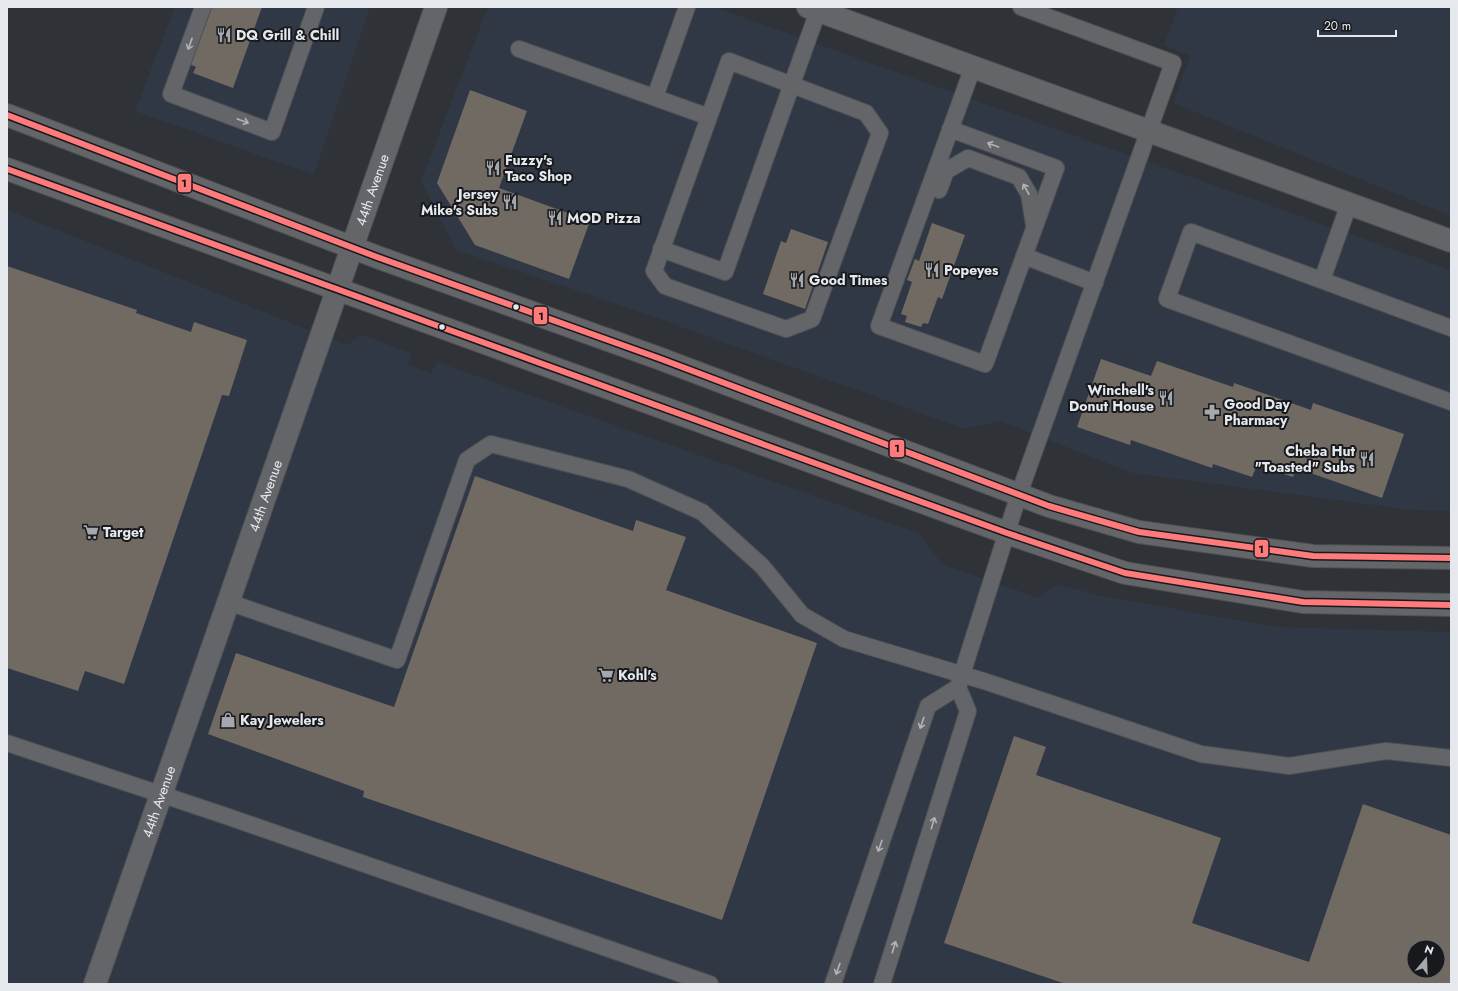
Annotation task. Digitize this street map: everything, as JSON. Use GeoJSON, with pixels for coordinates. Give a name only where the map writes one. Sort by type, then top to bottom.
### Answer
{"type":"FeatureCollection","features":[{"type":"Feature","properties":{"kind":"street","name":"44th Avenue"},"geometry":{"type":"LineString","coordinates":[[95,984],[436,7]]}},
{"type":"Feature","properties":{"kind":"street"},"geometry":{"type":"LineString","coordinates":[[813,9],[1451,241]]}},
{"type":"Feature","properties":{"kind":"street"},"geometry":{"type":"LineString","coordinates":[[7,115],[352,247],[661,359],[1049,506],[1139,532],[1313,556],[1451,558]]}},
{"type":"Feature","properties":{"kind":"street"},"geometry":{"type":"LineString","coordinates":[[7,169],[338,288],[1007,533],[1125,573],[1303,602],[1451,605]]}},
{"type":"Feature","properties":{"kind":"lane"},"geometry":{"type":"LineString","coordinates":[[203,7],[171,94],[272,132],[316,7]]}},
{"type":"Feature","properties":{"kind":"lane"},"geometry":{"type":"LineString","coordinates":[[654,97],[688,7]]}},
{"type":"Feature","properties":{"kind":"lane"},"geometry":{"type":"LineString","coordinates":[[882,984],[968,711],[960,681],[1019,494],[1173,63],[1021,7]]}},
{"type":"Feature","properties":{"kind":"lane"},"geometry":{"type":"LineString","coordinates":[[661,249],[725,272],[792,84],[813,9]]}},
{"type":"Feature","properties":{"kind":"lane"},"geometry":{"type":"LineString","coordinates":[[519,49],[709,117]]}},
{"type":"Feature","properties":{"kind":"lane"},"geometry":{"type":"LineString","coordinates":[[729,61],[792,84],[866,113],[880,133],[812,319],[786,329],[665,286],[654,271],[729,61]]}},
{"type":"Feature","properties":{"kind":"lane"},"geometry":{"type":"LineString","coordinates":[[950,129],[1056,168],[985,364],[879,326],[950,129],[973,67]]}},
{"type":"Feature","properties":{"kind":"lane"},"geometry":{"type":"LineString","coordinates":[[887,304],[902,289],[946,171],[968,158],[1019,177],[1029,194],[1034,227]]}},
{"type":"Feature","properties":{"kind":"lane"},"geometry":{"type":"LineString","coordinates":[[1322,280],[1349,204]]}},
{"type":"Feature","properties":{"kind":"lane"},"geometry":{"type":"LineString","coordinates":[[1451,328],[1191,232],[1167,299],[1451,402]]}},
{"type":"Feature","properties":{"kind":"lane"},"geometry":{"type":"LineString","coordinates":[[1024,256],[1095,283]]}},
{"type":"Feature","properties":{"kind":"lane"},"geometry":{"type":"LineString","coordinates":[[228,602],[396,660],[467,460],[491,444],[628,478],[702,512],[762,566],[802,615],[844,639],[960,681],[1201,754],[1289,766],[1386,751],[1451,758]]}},
{"type":"Feature","properties":{"kind":"lane"},"geometry":{"type":"LineString","coordinates":[[833,984],[928,706],[960,681]]}},
{"type":"Feature","properties":{"kind":"lane"},"geometry":{"type":"LineString","coordinates":[[7,743],[161,794],[710,984]]}},
{"type":"Feature","properties":{"kind":"shaded area"},"geometry":{"type":"Polygon","coordinates":[[[175,7],[370,7],[314,175],[135,111],[175,7]]]}},
{"type":"Feature","properties":{"kind":"shaded area"},"geometry":{"type":"Polygon","coordinates":[[[488,7],[714,7],[1451,270],[1451,511],[1411,510],[1132,473],[1000,421],[965,429],[626,307],[456,250],[421,181],[488,7]]]}},
{"type":"Feature","properties":{"kind":"shaded area"},"geometry":{"type":"Polygon","coordinates":[[[1178,7],[1451,7],[1451,216],[1173,103],[1190,56],[1164,45],[1178,7]]]}},
{"type":"Feature","properties":{"kind":"shaded area"},"geometry":{"type":"Polygon","coordinates":[[[7,210],[347,345],[361,335],[412,353],[407,364],[431,373],[437,362],[918,533],[943,565],[1039,598],[1057,584],[1102,596],[1278,627],[1451,632],[1451,984],[7,984],[7,210]]]}},
{"type":"Feature","properties":{"kind":"building","name":"DQ Grill & Chill"},"geometry":{"type":"Polygon","coordinates":[[[207,7],[262,7],[233,88],[193,73],[196,67],[187,63],[207,7]]]}},
{"type":"Feature","properties":{"kind":"building"},"geometry":{"type":"Polygon","coordinates":[[[470,90],[527,111],[499,188],[590,221],[569,279],[475,245],[437,183],[470,90]]]}},
{"type":"Feature","properties":{"kind":"building","name":"Popeyes"},"geometry":{"type":"Polygon","coordinates":[[[932,223],[965,235],[942,299],[938,297],[928,324],[923,323],[921,327],[905,322],[907,316],[901,314],[912,282],[907,280],[915,259],[919,261],[932,223]]]}},
{"type":"Feature","properties":{"kind":"building"},"geometry":{"type":"Polygon","coordinates":[[[791,229],[828,242],[805,309],[763,294],[781,241],[786,243],[791,229]]]}},
{"type":"Feature","properties":{"kind":"building","name":"Target"},"geometry":{"type":"Polygon","coordinates":[[[7,266],[137,310],[136,313],[191,332],[194,322],[247,340],[229,396],[222,395],[124,684],[85,671],[78,691],[7,668],[7,266]]]}},
{"type":"Feature","properties":{"kind":"building"},"geometry":{"type":"Polygon","coordinates":[[[1101,359],[1151,376],[1157,361],[1233,387],[1234,383],[1311,410],[1313,403],[1404,434],[1382,498],[1296,468],[1293,477],[1257,465],[1252,477],[1213,464],[1212,468],[1131,440],[1130,445],[1077,427],[1101,359]]]}},
{"type":"Feature","properties":{"kind":"building","name":"Kohl's"},"geometry":{"type":"Polygon","coordinates":[[[475,476],[633,531],[636,520],[686,537],[666,590],[817,643],[722,920],[363,797],[364,791],[208,734],[236,653],[394,707],[475,476]]]}},
{"type":"Feature","properties":{"kind":"building"},"geometry":{"type":"Polygon","coordinates":[[[1014,736],[1046,747],[1036,775],[1221,838],[1192,923],[1309,962],[1363,804],[1451,835],[1451,984],[1066,984],[944,943],[1014,736]]]}},
{"type":"Feature","properties":{"kind":"transit line","name":"1"},"geometry":{"type":"LineString","coordinates":[[7,115],[377,257],[661,359],[1049,506],[1139,532],[1313,556],[1451,558]]}},
{"type":"Feature","properties":{"kind":"transit line","name":"1"},"geometry":{"type":"LineString","coordinates":[[7,169],[1007,533],[1125,573],[1303,602],[1451,605]]}},
{"type":"Feature","properties":{"kind":"place","name":"DQ Grill & Chill"},"geometry":{"type":"Point","coordinates":[224,35]}},
{"type":"Feature","properties":{"kind":"place","name":"Fuzzy's Taco Shop"},"geometry":{"type":"Point","coordinates":[493,168]}},
{"type":"Feature","properties":{"kind":"place","name":"Jersey Mike's Subs"},"geometry":{"type":"Point","coordinates":[510,202]}},
{"type":"Feature","properties":{"kind":"place","name":"MOD Pizza"},"geometry":{"type":"Point","coordinates":[555,218]}},
{"type":"Feature","properties":{"kind":"place","name":"Popeyes"},"geometry":{"type":"Point","coordinates":[932,270]}},
{"type":"Feature","properties":{"kind":"place","name":"Good Times"},"geometry":{"type":"Point","coordinates":[797,280]}},
{"type":"Feature","properties":{"kind":"place","name":"Winchell's Donut House"},"geometry":{"type":"Point","coordinates":[1166,398]}},
{"type":"Feature","properties":{"kind":"place","name":"Good Day Pharmacy"},"geometry":{"type":"Point","coordinates":[1212,412]}},
{"type":"Feature","properties":{"kind":"place","name":"Cheba Hut \"Toasted\" Subs"},"geometry":{"type":"Point","coordinates":[1367,459]}},
{"type":"Feature","properties":{"kind":"place","name":"Target"},"geometry":{"type":"Point","coordinates":[91,532]}},
{"type":"Feature","properties":{"kind":"place","name":"Kohl's"},"geometry":{"type":"Point","coordinates":[606,675]}},
{"type":"Feature","properties":{"kind":"place","name":"Kay Jewelers"},"geometry":{"type":"Point","coordinates":[228,720]}}]}
